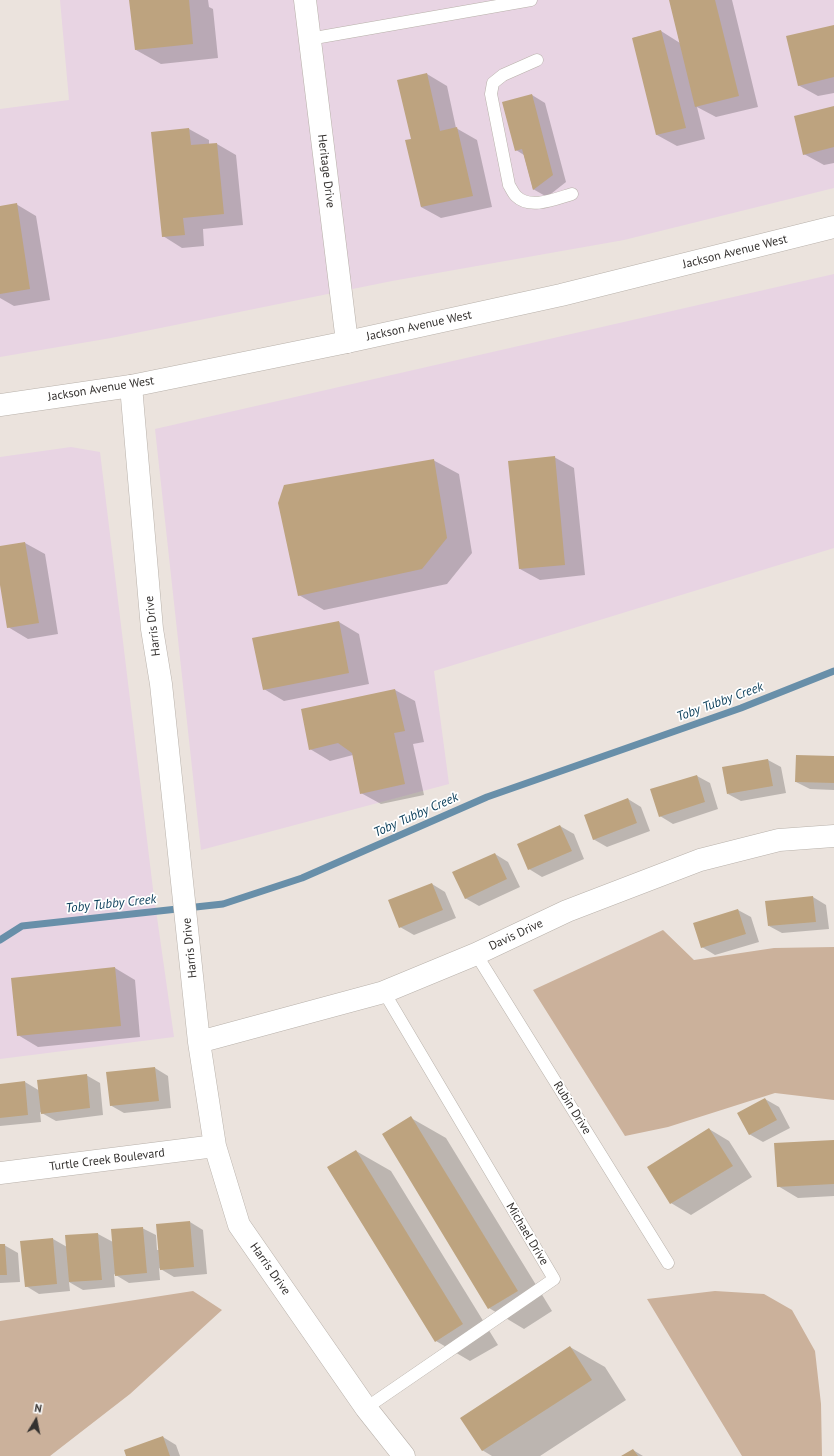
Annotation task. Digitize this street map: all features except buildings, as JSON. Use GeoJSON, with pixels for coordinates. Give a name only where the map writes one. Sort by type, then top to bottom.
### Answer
{"type":"FeatureCollection","features":[{"type":"Feature","properties":{"kind":"street","name":"Heritage Drive"},"geometry":{"type":"LineString","coordinates":[[304,0],[348,342]]}},
{"type":"Feature","properties":{"kind":"street","name":"Jackson Avenue West"},"geometry":{"type":"LineString","coordinates":[[0,405],[131,386],[348,342],[561,295],[834,227]]}},
{"type":"Feature","properties":{"kind":"street","name":"Harris Drive"},"geometry":{"type":"LineString","coordinates":[[131,386],[152,629],[161,684],[199,1042],[215,1146],[239,1225],[366,1408],[404,1456]]}},
{"type":"Feature","properties":{"kind":"street","name":"Davis Drive"},"geometry":{"type":"LineString","coordinates":[[199,1042],[384,992],[476,954],[567,911],[700,860],[779,840],[834,836]]}},
{"type":"Feature","properties":{"kind":"street","name":"Turtle Creek Boulevard"},"geometry":{"type":"LineString","coordinates":[[0,1173],[215,1146]]}},
{"type":"Feature","properties":{"kind":"lane"},"geometry":{"type":"LineString","coordinates":[[309,40],[531,0]]}},
{"type":"Feature","properties":{"kind":"lane"},"geometry":{"type":"LineString","coordinates":[[537,60],[503,75],[493,83],[491,94],[509,185],[516,196],[528,202],[543,202],[572,194]]}},
{"type":"Feature","properties":{"kind":"lane","name":"Rubin Drive"},"geometry":{"type":"LineString","coordinates":[[476,954],[668,1262]]}},
{"type":"Feature","properties":{"kind":"lane","name":"Michael Drive"},"geometry":{"type":"LineString","coordinates":[[366,1408],[554,1279],[384,992]]}},
{"type":"Feature","properties":{"kind":"shaded area"},"geometry":{"type":"Polygon","coordinates":[[[60,0],[834,0],[834,188],[624,240],[392,281],[111,338],[0,357],[0,109],[69,100],[60,0]]]}},
{"type":"Feature","properties":{"kind":"shaded area"},"geometry":{"type":"Polygon","coordinates":[[[834,274],[834,548],[434,671],[449,784],[201,850],[155,429],[834,274]]]}},
{"type":"Feature","properties":{"kind":"shaded area"},"geometry":{"type":"Polygon","coordinates":[[[71,447],[100,452],[153,889],[174,1037],[0,1059],[0,457],[71,447]]]}},
{"type":"Feature","properties":{"kind":"shaded area"},"geometry":{"type":"Polygon","coordinates":[[[663,930],[694,960],[774,948],[834,947],[834,1100],[775,1093],[668,1127],[625,1136],[533,990],[663,930]]]}},
{"type":"Feature","properties":{"kind":"shaded area"},"geometry":{"type":"Polygon","coordinates":[[[193,1291],[222,1310],[130,1394],[50,1456],[0,1456],[0,1321],[193,1291]]]}},
{"type":"Feature","properties":{"kind":"shaded area"},"geometry":{"type":"Polygon","coordinates":[[[715,1291],[764,1294],[792,1310],[815,1351],[821,1404],[822,1456],[742,1456],[647,1299],[715,1291]]]}},
{"type":"Feature","properties":{"kind":"waterway","name":"Toby Tubby Creek"},"geometry":{"type":"LineString","coordinates":[[0,940],[22,926],[223,904],[302,878],[487,797],[741,708],[834,671]]}}]}
